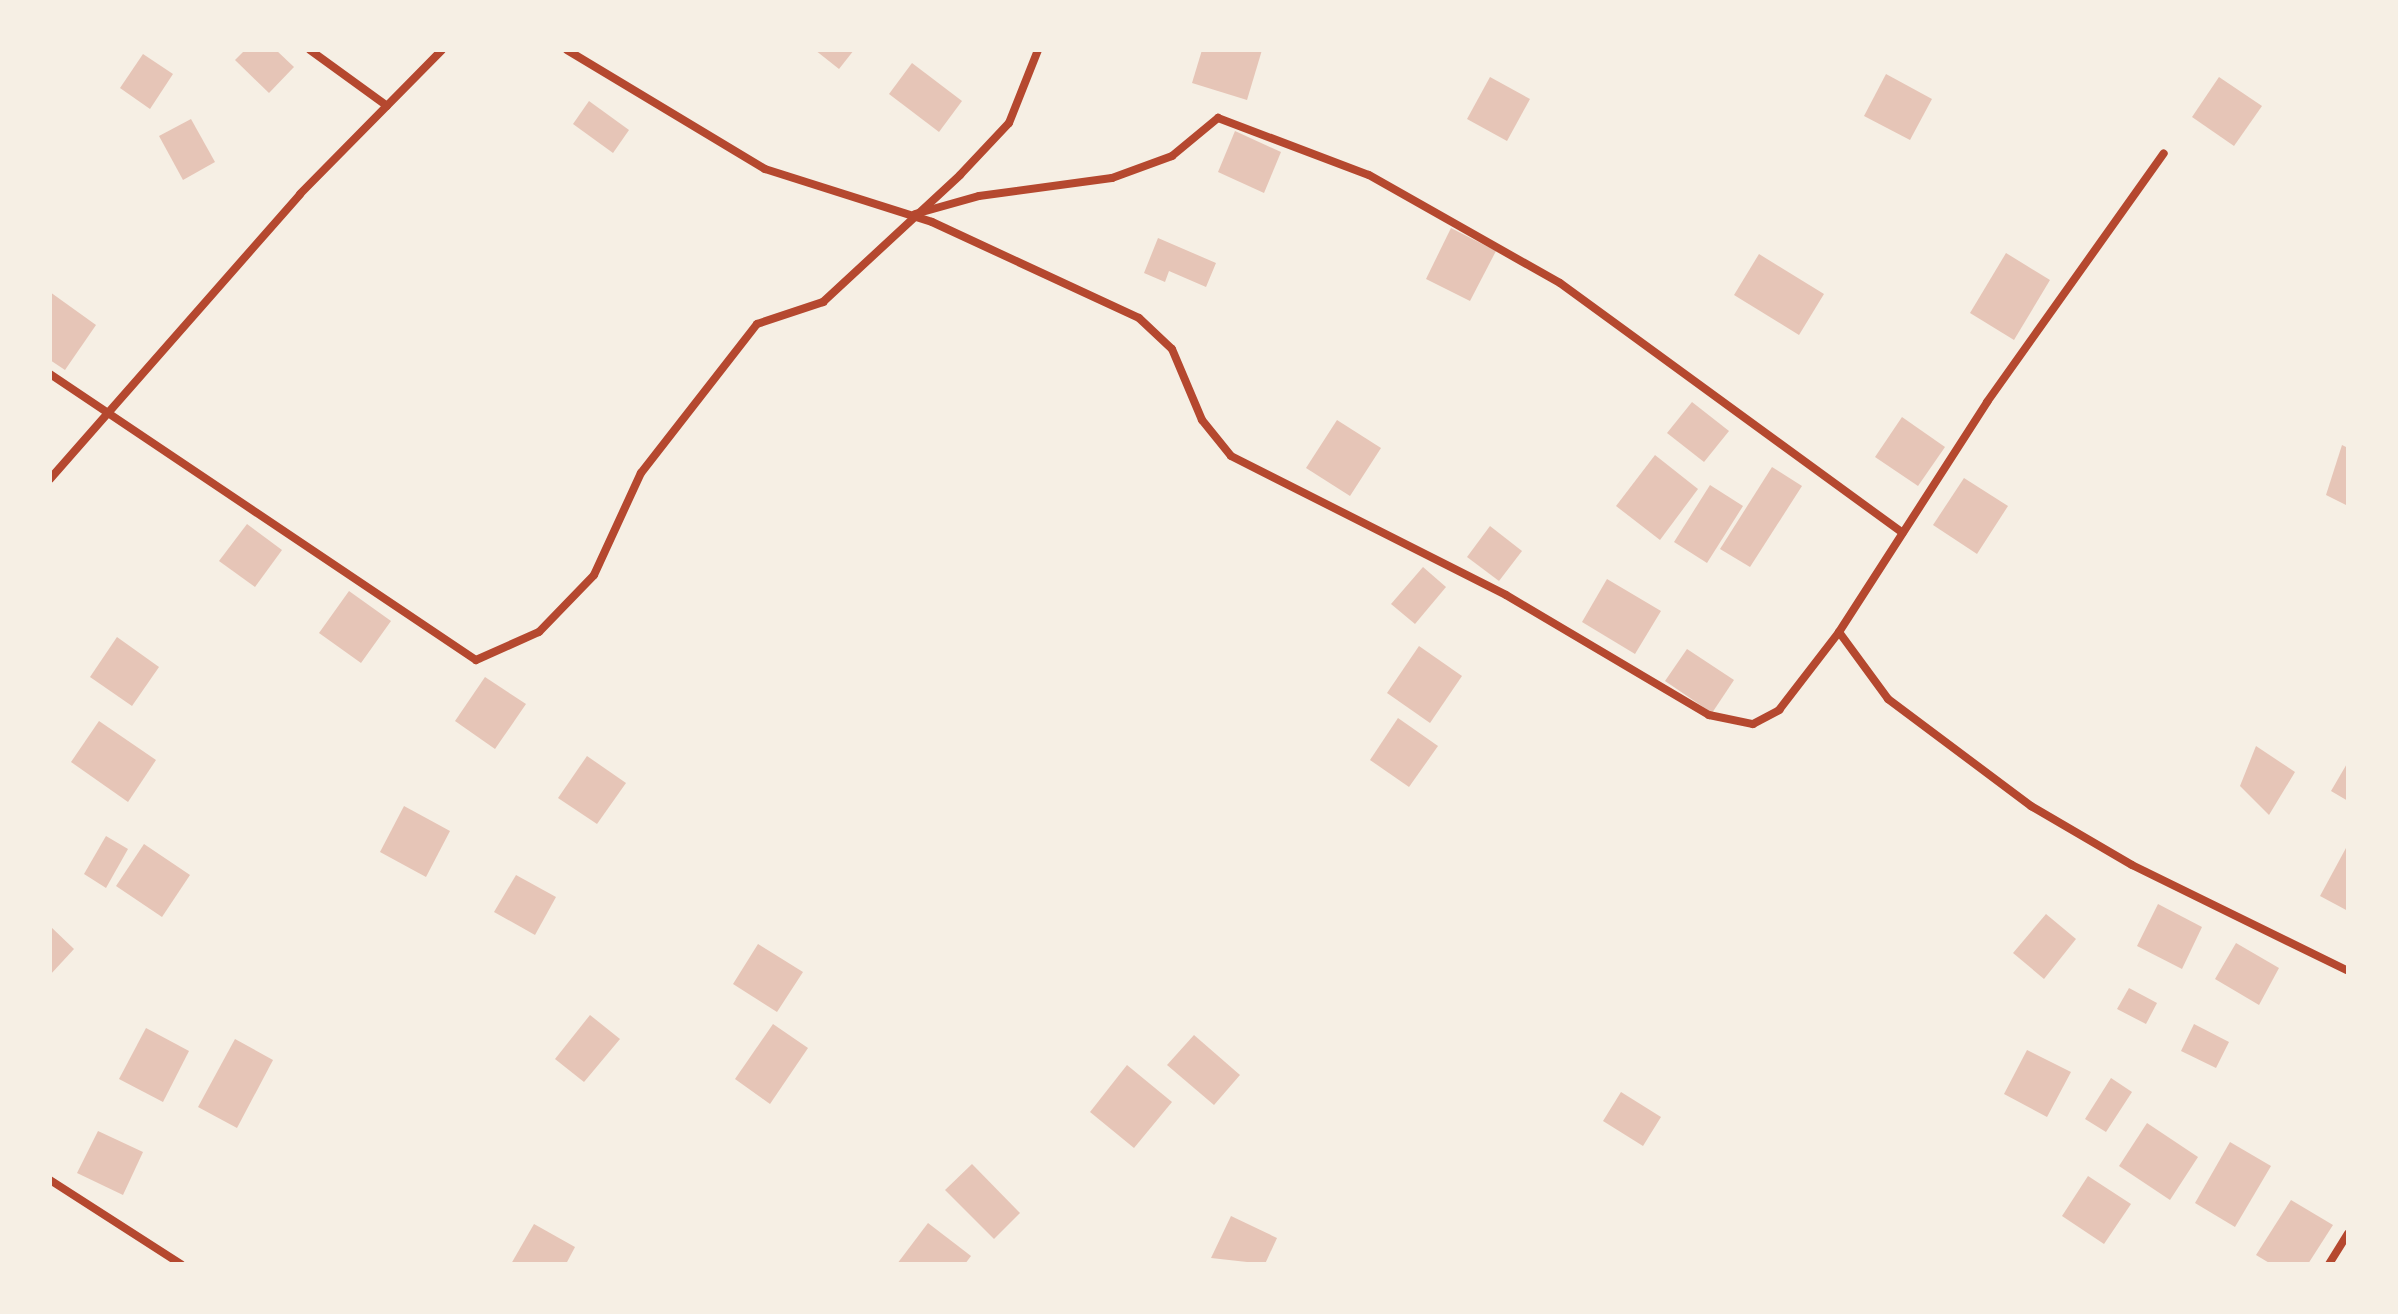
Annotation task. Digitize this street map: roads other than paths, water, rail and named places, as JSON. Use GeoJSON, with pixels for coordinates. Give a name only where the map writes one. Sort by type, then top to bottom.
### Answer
{"type":"FeatureCollection","features":[{"type":"Feature","properties":{"kind":"street"},"geometry":{"type":"LineString","coordinates":[[310,50],[387,106]]}},
{"type":"Feature","properties":{"kind":"street"},"geometry":{"type":"LineString","coordinates":[[50,479],[106,413],[442,50]]}},
{"type":"Feature","properties":{"kind":"street"},"geometry":{"type":"LineString","coordinates":[[567,50],[765,169],[910,215],[1139,318],[1172,349],[1202,420],[1231,456],[1506,595],[1709,715],[1753,724],[1779,710],[1839,632],[1903,533],[2164,153]]}},
{"type":"Feature","properties":{"kind":"street"},"geometry":{"type":"LineString","coordinates":[[50,374],[476,660],[539,632],[594,575],[641,473],[757,324],[823,302],[884,249],[910,215],[1009,123],[1038,50]]}},
{"type":"Feature","properties":{"kind":"street"},"geometry":{"type":"LineString","coordinates":[[910,215],[979,196],[1112,178],[1172,156],[1218,118],[1369,175],[1560,283],[1903,533]]}},
{"type":"Feature","properties":{"kind":"street"},"geometry":{"type":"LineString","coordinates":[[1839,632],[1888,699],[2031,806],[2132,865],[2348,971]]}},
{"type":"Feature","properties":{"kind":"street"},"geometry":{"type":"LineString","coordinates":[[50,1180],[181,1264]]}},
{"type":"Feature","properties":{"kind":"street"},"geometry":{"type":"LineString","coordinates":[[2329,1264],[2348,1234]]}}]}
